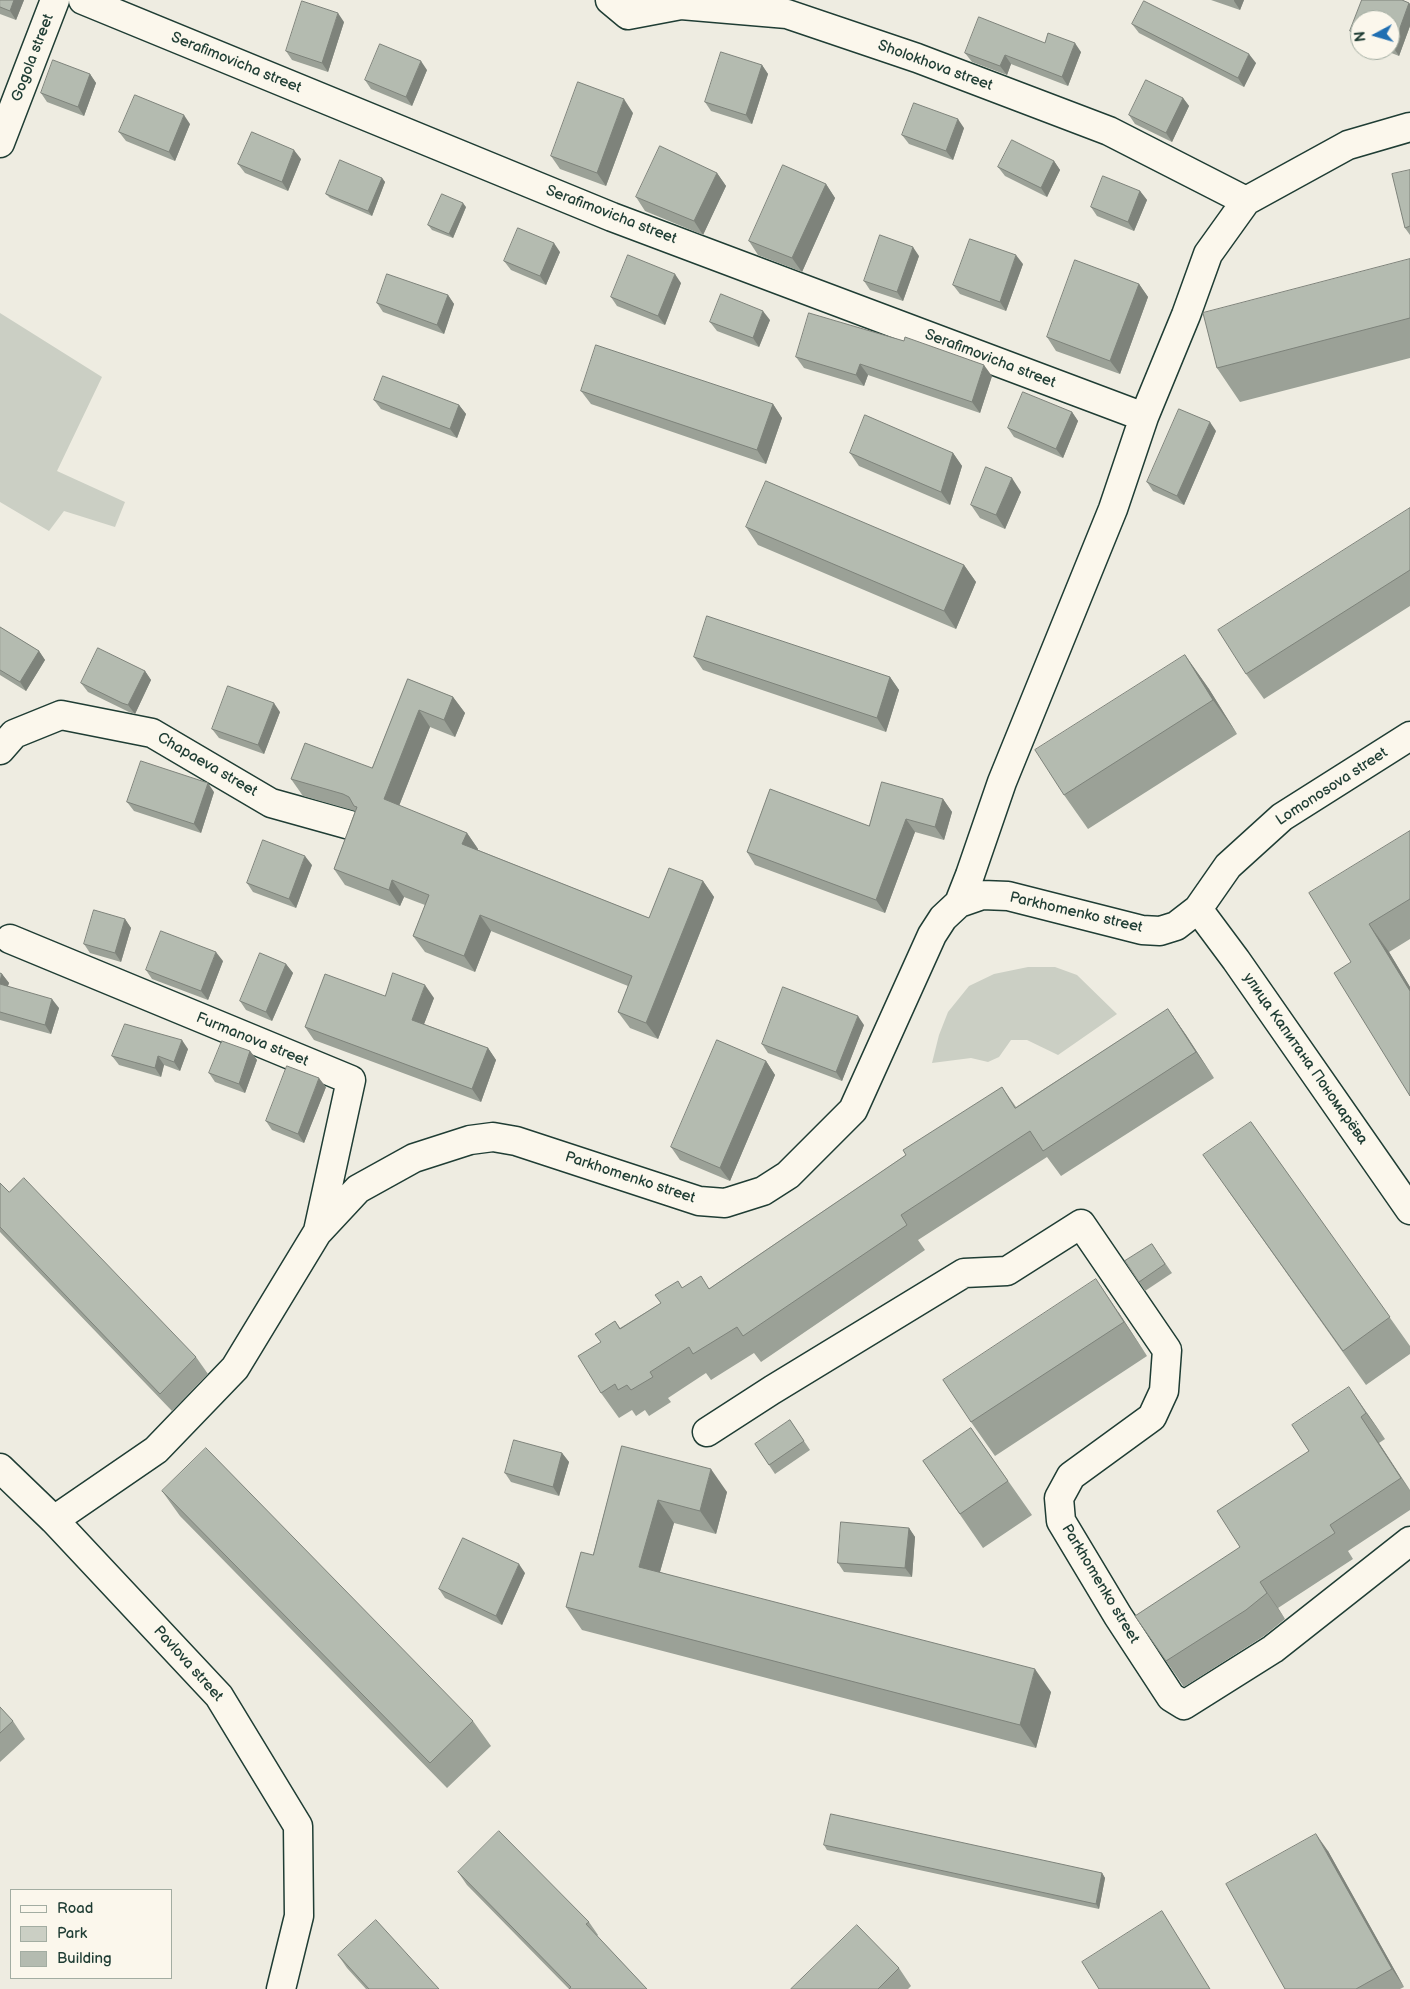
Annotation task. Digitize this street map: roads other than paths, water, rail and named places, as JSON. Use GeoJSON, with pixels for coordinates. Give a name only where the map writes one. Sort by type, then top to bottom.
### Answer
{"type":"FeatureCollection","features":[{"type":"Feature","properties":{"kind":"street","name":"Gogola street"},"geometry":{"type":"LineString","coordinates":[[0,143],[55,0]]}},
{"type":"Feature","properties":{"kind":"street","name":"Serafimovicha street"},"geometry":{"type":"LineString","coordinates":[[83,0],[612,217],[1144,417]]}},
{"type":"Feature","properties":{"kind":"street","name":"Sholokhova street"},"geometry":{"type":"LineString","coordinates":[[610,0],[628,15],[681,5],[787,14],[917,58],[1109,131],[1246,201]]}},
{"type":"Feature","properties":{"kind":"street"},"geometry":{"type":"LineString","coordinates":[[970,891],[1002,782],[1113,509],[1144,417],[1186,315],[1208,254],[1246,201],[1348,145],[1410,127]]}},
{"type":"Feature","properties":{"kind":"street","name":"Chapaeva street"},"geometry":{"type":"LineString","coordinates":[[0,750],[14,734],[61,715],[152,733],[271,803],[350,825]]}},
{"type":"Feature","properties":{"kind":"street","name":"Lomonosova street"},"geometry":{"type":"LineString","coordinates":[[1198,909],[1228,866],[1282,817],[1410,736]]}},
{"type":"Feature","properties":{"kind":"street","name":"Parkhomenko street"},"geometry":{"type":"LineString","coordinates":[[54,1520],[156,1450],[235,1368],[317,1233],[358,1189],[414,1158],[470,1140],[493,1136],[516,1141],[699,1201],[725,1203],[763,1191],[788,1175],[853,1110],[932,935],[943,918],[970,891],[1008,896],[1142,930],[1160,931],[1176,926],[1198,909]]}},
{"type":"Feature","properties":{"kind":"street","name":"улица Капитана Пономарёва"},"geometry":{"type":"LineString","coordinates":[[1198,909],[1236,960],[1410,1210]]}},
{"type":"Feature","properties":{"kind":"street","name":"Furmanova street"},"geometry":{"type":"LineString","coordinates":[[10,939],[351,1080],[317,1233]]}},
{"type":"Feature","properties":{"kind":"street","name":"Parkhomenko street"},"geometry":{"type":"LineString","coordinates":[[707,1432],[772,1390],[964,1273],[1007,1271],[1080,1224],[1167,1350],[1164,1391],[1152,1417],[1070,1476],[1059,1498],[1061,1521],[1118,1616],[1171,1696],[1184,1705],[1273,1649],[1410,1541]]}},
{"type":"Feature","properties":{"kind":"street","name":"Pavlova street"},"geometry":{"type":"LineString","coordinates":[[0,1468],[54,1520],[219,1696],[298,1826],[298,1916],[281,1989]]}}]}
